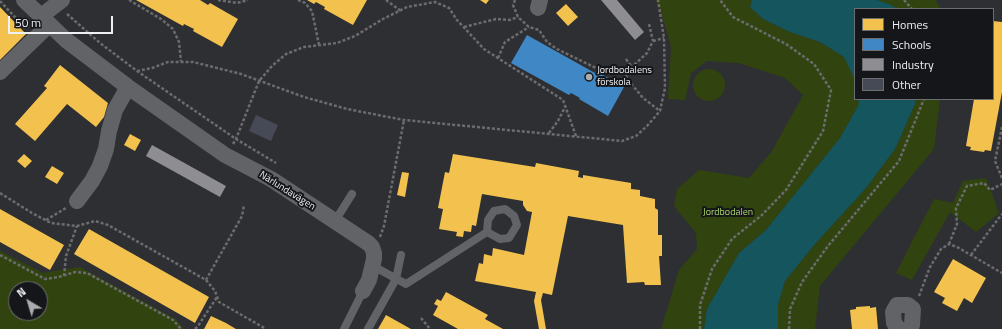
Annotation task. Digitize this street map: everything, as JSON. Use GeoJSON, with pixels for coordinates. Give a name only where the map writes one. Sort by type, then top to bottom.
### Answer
{"type":"FeatureCollection","features":[{"type":"Feature","properties":{"kind":"street","name":"Närlundavägen"},"geometry":{"type":"LineString","coordinates":[[24,0],[66,40],[128,87],[225,155],[271,179],[368,243],[372,247],[374,253],[373,266],[364,291]]}},
{"type":"Feature","properties":{"kind":"street"},"geometry":{"type":"LineString","coordinates":[[0,72],[35,39],[58,2]]}},
{"type":"Feature","properties":{"kind":"street"},"geometry":{"type":"LineString","coordinates":[[77,200],[92,181],[100,166],[116,110],[128,87]]}},
{"type":"Feature","properties":{"kind":"street"},"geometry":{"type":"LineString","coordinates":[[899,329],[894,323],[893,312],[897,305],[908,305],[913,310],[912,325],[909,329]]}},
{"type":"Feature","properties":{"kind":"lane"},"geometry":{"type":"LineString","coordinates":[[335,222],[352,194]]}},
{"type":"Feature","properties":{"kind":"lane"},"geometry":{"type":"LineString","coordinates":[[373,266],[406,284],[487,232]]}},
{"type":"Feature","properties":{"kind":"lane"},"geometry":{"type":"LineString","coordinates":[[368,329],[396,279],[401,255]]}},
{"type":"Feature","properties":{"kind":"lane","name":"Närlundavägen"},"geometry":{"type":"LineString","coordinates":[[344,329],[364,291]]}},
{"type":"Feature","properties":{"kind":"path"},"geometry":{"type":"LineString","coordinates":[[129,0],[173,29],[179,42],[181,61]]}},
{"type":"Feature","properties":{"kind":"path"},"geometry":{"type":"LineString","coordinates":[[218,0],[237,3],[248,0]]}},
{"type":"Feature","properties":{"kind":"path"},"geometry":{"type":"LineString","coordinates":[[298,0],[305,3],[312,11],[319,45]]}},
{"type":"Feature","properties":{"kind":"path"},"geometry":{"type":"LineString","coordinates":[[386,0],[401,10]]}},
{"type":"Feature","properties":{"kind":"path"},"geometry":{"type":"LineString","coordinates":[[514,0],[513,5],[518,17],[529,27],[539,30],[547,42],[557,49],[600,70],[619,74],[632,67],[647,53],[652,41],[648,24]]}},
{"type":"Feature","properties":{"kind":"path"},"geometry":{"type":"LineString","coordinates":[[137,71],[152,68],[168,62],[193,62],[220,68],[347,109],[404,120],[622,141],[636,136],[660,111],[665,88],[664,38],[658,0]]}},
{"type":"Feature","properties":{"kind":"path"},"geometry":{"type":"LineString","coordinates":[[700,329],[700,305],[712,269],[732,239],[762,215],[786,190],[823,131],[831,90],[814,64],[786,44],[733,17],[720,0]]}},
{"type":"Feature","properties":{"kind":"path"},"geometry":{"type":"LineString","coordinates":[[904,0],[911,8]]}},
{"type":"Feature","properties":{"kind":"path"},"geometry":{"type":"LineString","coordinates":[[0,1],[35,39]]}},
{"type":"Feature","properties":{"kind":"path"},"geometry":{"type":"LineString","coordinates":[[58,2],[100,43],[137,71],[183,102]]}},
{"type":"Feature","properties":{"kind":"path"},"geometry":{"type":"LineString","coordinates":[[225,155],[236,139],[259,81],[272,66],[286,54],[304,47],[337,42],[355,36],[408,7],[435,2],[449,8],[484,49],[563,100],[576,136]]}},
{"type":"Feature","properties":{"kind":"path"},"geometry":{"type":"LineString","coordinates":[[464,27],[488,20],[510,20],[518,17]]}},
{"type":"Feature","properties":{"kind":"path"},"geometry":{"type":"LineString","coordinates":[[498,58],[505,42],[529,27]]}},
{"type":"Feature","properties":{"kind":"path"},"geometry":{"type":"LineString","coordinates":[[652,41],[664,38]]}},
{"type":"Feature","properties":{"kind":"path"},"geometry":{"type":"LineString","coordinates":[[626,59],[632,67]]}},
{"type":"Feature","properties":{"kind":"path"},"geometry":{"type":"LineString","coordinates":[[623,71],[643,98],[660,111]]}},
{"type":"Feature","properties":{"kind":"path"},"geometry":{"type":"LineString","coordinates":[[789,329],[790,309],[802,282],[828,246],[899,161],[924,100]]}},
{"type":"Feature","properties":{"kind":"path"},"geometry":{"type":"LineString","coordinates":[[549,134],[566,107]]}},
{"type":"Feature","properties":{"kind":"path"},"geometry":{"type":"LineString","coordinates":[[379,241],[384,226],[404,120]]}},
{"type":"Feature","properties":{"kind":"path"},"geometry":{"type":"LineString","coordinates":[[1002,127],[995,161],[1002,178]]}},
{"type":"Feature","properties":{"kind":"path"},"geometry":{"type":"LineString","coordinates":[[913,310],[930,267],[941,250],[949,244],[957,224],[956,208],[967,186],[984,183],[990,190],[1002,184]]}},
{"type":"Feature","properties":{"kind":"path"},"geometry":{"type":"LineString","coordinates":[[0,193],[51,223],[77,226],[95,221],[108,225],[206,280],[215,291],[219,302],[266,329]]}},
{"type":"Feature","properties":{"kind":"path"},"geometry":{"type":"LineString","coordinates":[[46,220],[77,200]]}},
{"type":"Feature","properties":{"kind":"path"},"geometry":{"type":"LineString","coordinates":[[206,280],[242,216],[244,204]]}},
{"type":"Feature","properties":{"kind":"path"},"geometry":{"type":"LineString","coordinates":[[971,255],[1002,214]]}},
{"type":"Feature","properties":{"kind":"path"},"geometry":{"type":"LineString","coordinates":[[64,276],[66,256],[77,226]]}},
{"type":"Feature","properties":{"kind":"path"},"geometry":{"type":"LineString","coordinates":[[949,244],[957,247],[1002,273]]}},
{"type":"Feature","properties":{"kind":"path"},"geometry":{"type":"LineString","coordinates":[[0,255],[45,279],[64,276],[75,272],[87,272],[173,320],[181,329]]}},
{"type":"Feature","properties":{"kind":"path"},"geometry":{"type":"LineString","coordinates":[[195,329],[217,297]]}},
{"type":"Feature","properties":{"kind":"path"},"geometry":{"type":"LineString","coordinates":[[421,318],[430,329]]}},
{"type":"Feature","properties":{"kind":"green space","name":"Jordbodalen"},"geometry":{"type":"Polygon","coordinates":[[[655,0],[752,0],[750,7],[763,19],[790,32],[820,42],[844,57],[854,78],[854,100],[858,100],[859,104],[840,138],[766,230],[739,253],[707,309],[704,329],[661,329],[679,270],[697,249],[696,233],[674,206],[677,189],[699,170],[749,178],[772,151],[803,95],[785,78],[739,63],[707,61],[691,73],[685,100],[668,99],[671,47],[659,5],[655,0]]]}},
{"type":"Feature","properties":{"kind":"green space"},"geometry":{"type":"Polygon","coordinates":[[[877,0],[936,0],[940,8],[896,8],[877,0]]]}},
{"type":"Feature","properties":{"kind":"green space"},"geometry":{"type":"Polygon","coordinates":[[[706,69],[712,69],[722,76],[725,85],[724,91],[718,98],[712,101],[706,101],[696,94],[693,88],[693,82],[700,72],[706,69]]]}},
{"type":"Feature","properties":{"kind":"green space"},"geometry":{"type":"Polygon","coordinates":[[[915,100],[940,100],[934,149],[820,286],[815,329],[778,329],[778,305],[785,281],[815,244],[866,188],[895,149],[915,104],[915,100]]]}},
{"type":"Feature","properties":{"kind":"green space"},"geometry":{"type":"Polygon","coordinates":[[[986,178],[999,213],[976,232],[950,212],[912,280],[896,273],[934,199],[953,203],[963,181],[986,178]]]}},
{"type":"Feature","properties":{"kind":"green space"},"geometry":{"type":"Polygon","coordinates":[[[0,251],[43,273],[80,267],[177,320],[184,329],[0,329],[0,251]]]}},
{"type":"Feature","properties":{"kind":"water"},"geometry":{"type":"Polygon","coordinates":[[[752,0],[877,0],[896,8],[854,8],[854,78],[844,57],[820,42],[790,32],[763,19],[750,7],[752,0]]]}},
{"type":"Feature","properties":{"kind":"water"},"geometry":{"type":"Polygon","coordinates":[[[858,100],[915,100],[915,104],[895,149],[866,188],[815,244],[785,281],[778,305],[778,329],[704,329],[707,309],[739,253],[766,230],[840,138],[859,104],[858,100]]]}},
{"type":"Feature","properties":{"kind":"building: Homes"},"geometry":{"type":"Polygon","coordinates":[[[136,0],[200,0],[208,5],[210,3],[238,19],[222,47],[193,31],[194,29],[184,24],[183,26],[136,0]]]}},
{"type":"Feature","properties":{"kind":"building: Homes"},"geometry":{"type":"Polygon","coordinates":[[[307,0],[367,0],[353,25],[324,9],[325,7],[316,2],[314,4],[307,0]]]}},
{"type":"Feature","properties":{"kind":"building: Homes"},"geometry":{"type":"Polygon","coordinates":[[[480,0],[489,0],[486,4],[480,0]]]}},
{"type":"Feature","properties":{"kind":"building: Homes"},"geometry":{"type":"Polygon","coordinates":[[[566,4],[578,17],[568,26],[556,13],[566,4]]]}},
{"type":"Feature","properties":{"kind":"building: Homes"},"geometry":{"type":"Polygon","coordinates":[[[0,7],[26,34],[0,60],[0,7]]]}},
{"type":"Feature","properties":{"kind":"building: Homes"},"geometry":{"type":"Polygon","coordinates":[[[994,21],[1002,22],[1002,92],[991,151],[985,150],[984,152],[970,150],[971,147],[966,146],[974,100],[994,100],[994,21]]]}},
{"type":"Feature","properties":{"kind":"building: Homes"},"geometry":{"type":"Polygon","coordinates":[[[60,65],[108,103],[104,117],[96,127],[67,104],[35,141],[15,124],[47,88],[44,86],[60,65]]]}},
{"type":"Feature","properties":{"kind":"building: Homes"},"geometry":{"type":"Polygon","coordinates":[[[130,134],[141,140],[135,151],[124,145],[130,134]]]}},
{"type":"Feature","properties":{"kind":"building: Homes"},"geometry":{"type":"Polygon","coordinates":[[[24,154],[32,161],[25,168],[17,161],[24,154]]]}},
{"type":"Feature","properties":{"kind":"building: Homes"},"geometry":{"type":"Polygon","coordinates":[[[453,154],[535,167],[536,163],[579,171],[578,177],[583,178],[583,175],[631,183],[631,189],[640,190],[640,196],[655,199],[655,208],[658,210],[658,235],[662,235],[662,256],[659,256],[661,285],[645,285],[644,282],[627,283],[623,225],[568,216],[552,295],[543,293],[541,300],[546,329],[539,329],[534,301],[536,292],[475,281],[479,263],[483,264],[484,254],[492,256],[493,248],[524,255],[532,212],[527,211],[523,205],[523,201],[482,194],[476,226],[472,225],[471,232],[464,231],[463,237],[456,236],[457,232],[439,229],[443,209],[438,208],[445,172],[449,173],[453,154]]]}},
{"type":"Feature","properties":{"kind":"building: Homes"},"geometry":{"type":"Polygon","coordinates":[[[52,166],[64,173],[57,184],[45,177],[52,166]]]}},
{"type":"Feature","properties":{"kind":"building: Homes"},"geometry":{"type":"Polygon","coordinates":[[[402,172],[409,173],[405,197],[397,195],[402,172]]]}},
{"type":"Feature","properties":{"kind":"building: Homes"},"geometry":{"type":"Polygon","coordinates":[[[0,209],[64,245],[50,270],[0,242],[0,209]]]}},
{"type":"Feature","properties":{"kind":"building: Homes"},"geometry":{"type":"Polygon","coordinates":[[[89,229],[209,297],[195,323],[74,254],[89,229]]]}},
{"type":"Feature","properties":{"kind":"building: Homes"},"geometry":{"type":"Polygon","coordinates":[[[953,259],[986,278],[972,303],[964,298],[957,311],[942,303],[945,298],[934,292],[953,259]]]}},
{"type":"Feature","properties":{"kind":"building: Homes"},"geometry":{"type":"Polygon","coordinates":[[[446,292],[488,315],[485,319],[503,329],[458,329],[433,315],[438,306],[434,304],[437,299],[441,301],[446,292]]]}},
{"type":"Feature","properties":{"kind":"building: Homes"},"geometry":{"type":"Polygon","coordinates":[[[870,306],[870,308],[876,307],[878,329],[852,329],[850,310],[856,309],[856,307],[870,306]]]}},
{"type":"Feature","properties":{"kind":"building: Homes"},"geometry":{"type":"Polygon","coordinates":[[[386,315],[411,329],[378,329],[386,315]]]}},
{"type":"Feature","properties":{"kind":"building: Homes"},"geometry":{"type":"Polygon","coordinates":[[[211,316],[226,323],[236,329],[204,329],[211,316]]]}},
{"type":"Feature","properties":{"kind":"building: Schools"},"geometry":{"type":"Polygon","coordinates":[[[527,35],[595,73],[596,71],[624,87],[608,116],[571,93],[569,95],[511,63],[527,35]]]}},
{"type":"Feature","properties":{"kind":"building: Industry"},"geometry":{"type":"Polygon","coordinates":[[[601,0],[617,0],[644,32],[635,40],[601,0]]]}},
{"type":"Feature","properties":{"kind":"building: Industry"},"geometry":{"type":"Polygon","coordinates":[[[152,145],[226,186],[220,197],[146,156],[152,145]]]}},
{"type":"Feature","properties":{"kind":"building: Other"},"geometry":{"type":"Polygon","coordinates":[[[256,115],[278,125],[271,141],[249,131],[256,115]]]}},
{"type":"Feature","properties":{"kind":"place","name":"Jordbodalens förskola"},"geometry":{"type":"Point","coordinates":[589,77]}}]}
